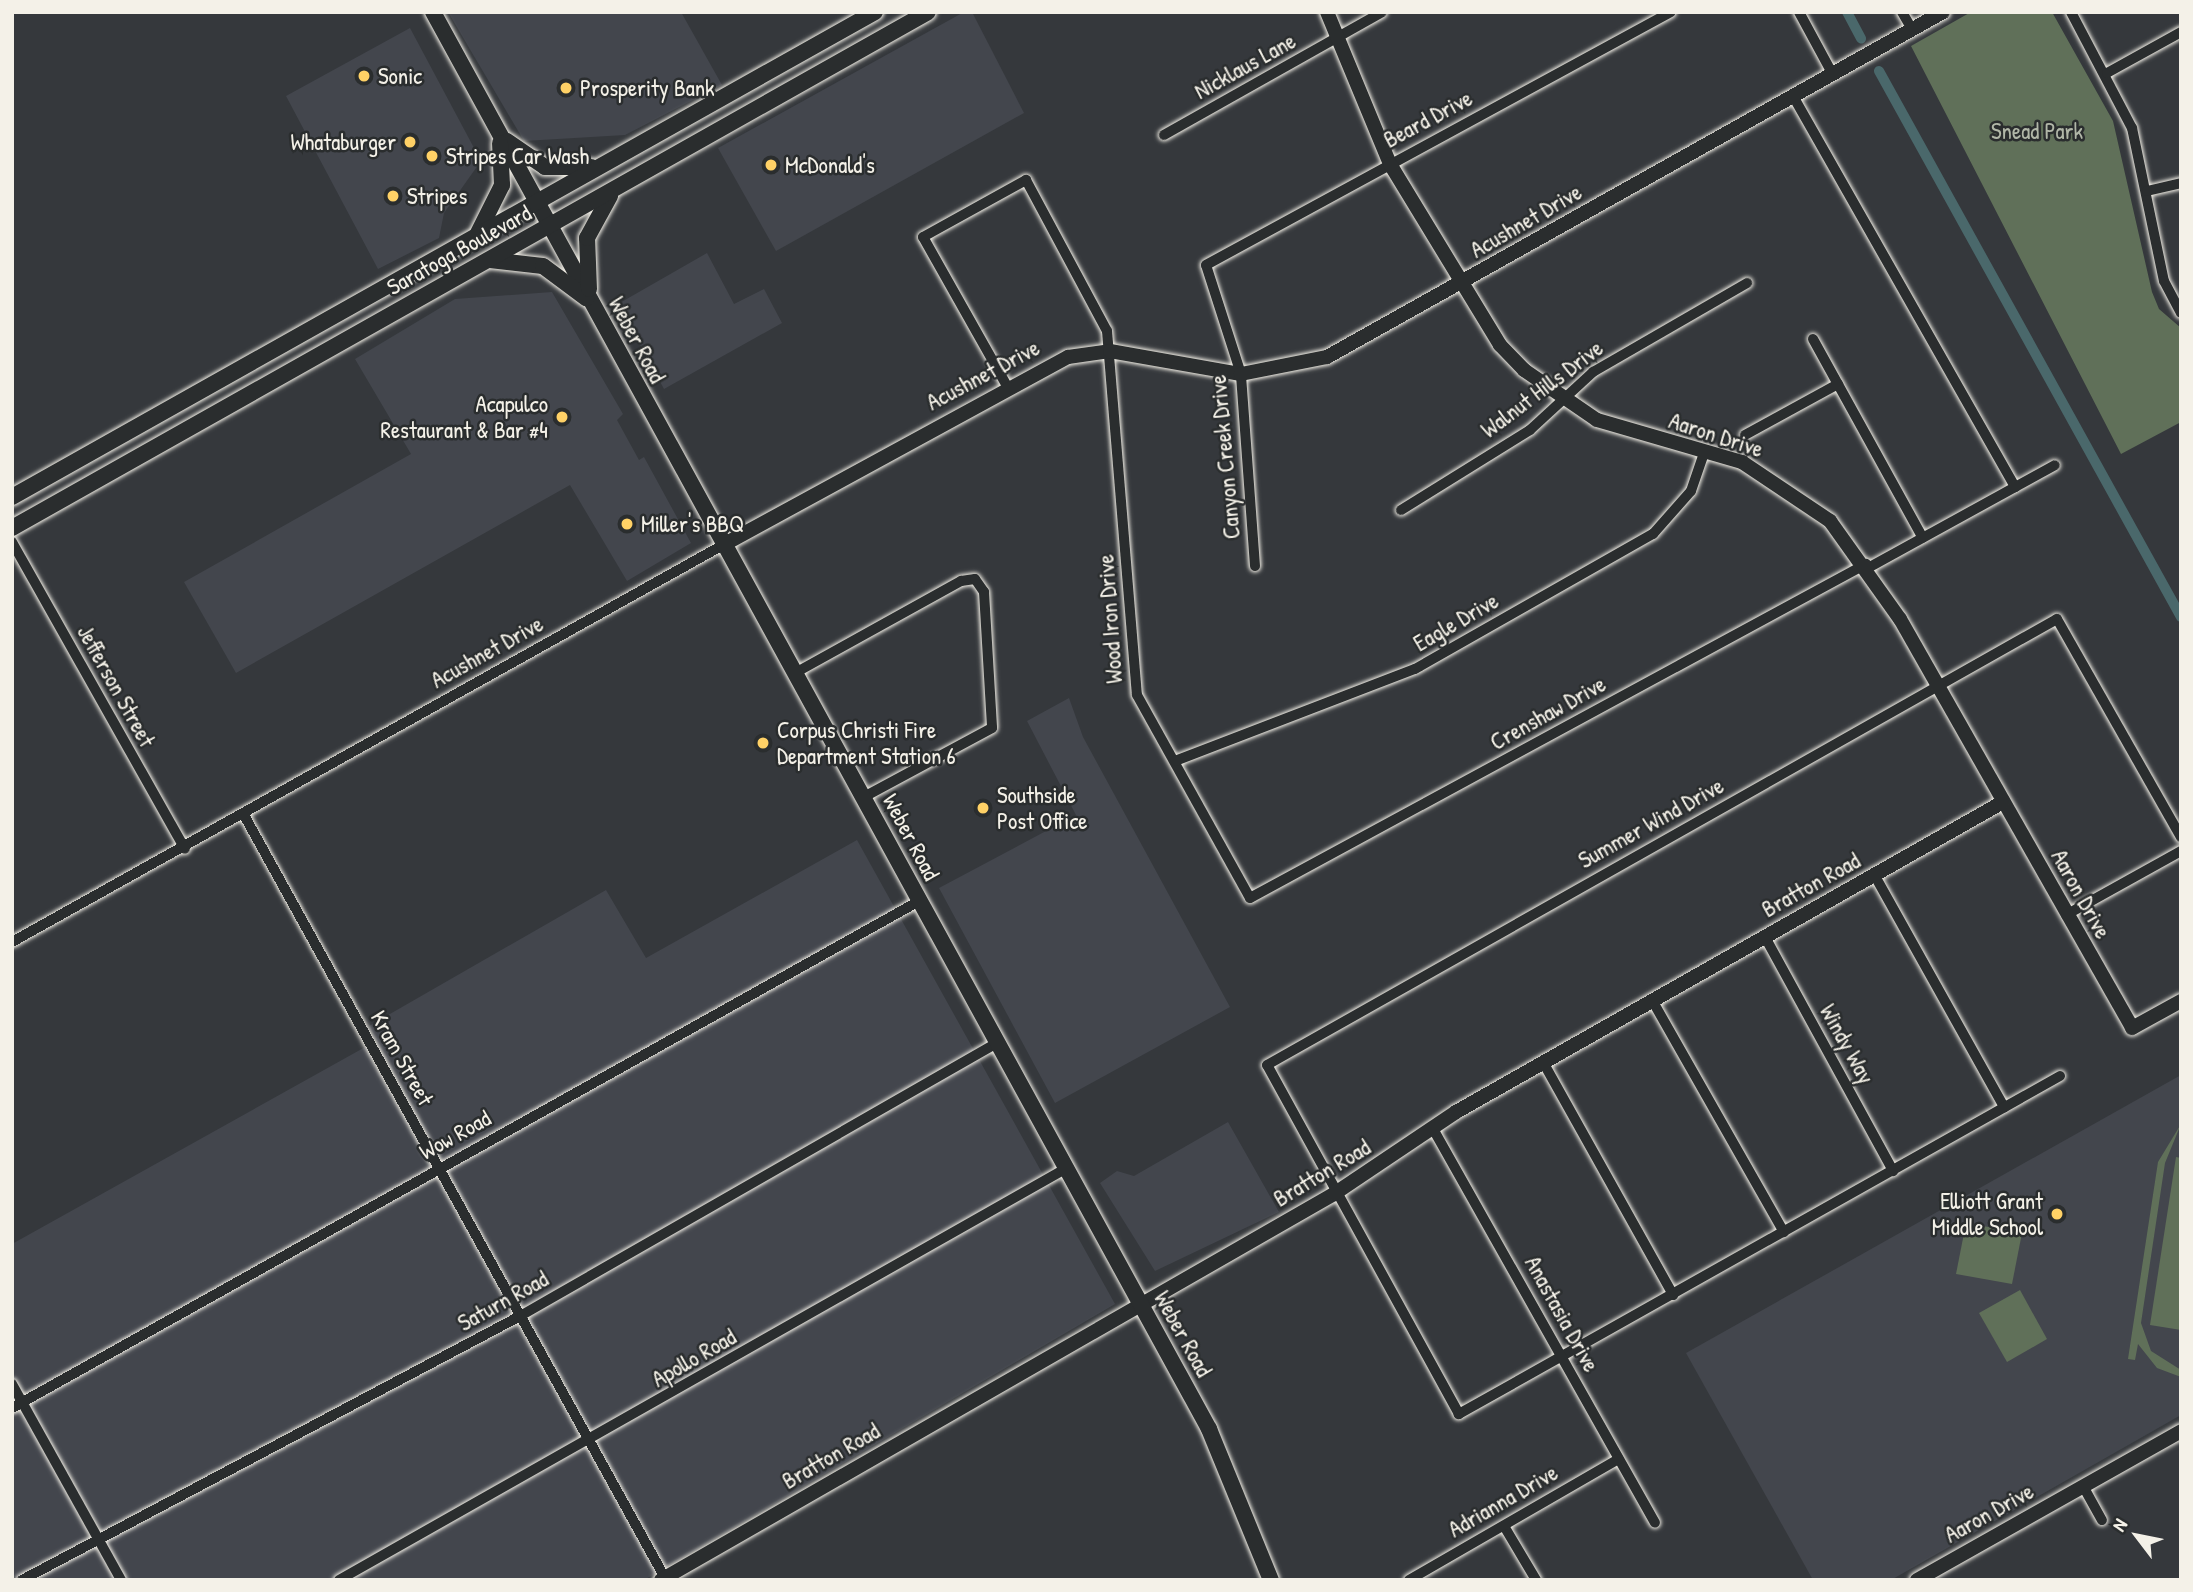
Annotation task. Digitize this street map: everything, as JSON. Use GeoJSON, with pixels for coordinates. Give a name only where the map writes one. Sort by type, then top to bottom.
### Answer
{"type":"FeatureCollection","features":[{"type":"Feature","properties":{"kind":"main road","name":"Weber Road"},"geometry":{"type":"LineString","coordinates":[[433,12],[723,545],[864,797],[995,1044],[1067,1168],[1209,1429],[1271,1580]]}},
{"type":"Feature","properties":{"kind":"main road","name":"Saratoga Boulevard"},"geometry":{"type":"LineString","coordinates":[[12,498],[875,12]]}},
{"type":"Feature","properties":{"kind":"main road","name":"Saratoga Boulevard"},"geometry":{"type":"LineString","coordinates":[[12,528],[928,12]]}},
{"type":"Feature","properties":{"kind":"main road"},"geometry":{"type":"LineString","coordinates":[[499,133],[545,167],[604,164]]}},
{"type":"Feature","properties":{"kind":"main road"},"geometry":{"type":"LineString","coordinates":[[475,237],[502,184],[499,133]]}},
{"type":"Feature","properties":{"kind":"main road"},"geometry":{"type":"LineString","coordinates":[[591,302],[587,238],[618,187]]}},
{"type":"Feature","properties":{"kind":"main road"},"geometry":{"type":"LineString","coordinates":[[488,260],[543,266],[591,302]]}},
{"type":"Feature","properties":{"kind":"street","name":"Aaron Drive"},"geometry":{"type":"LineString","coordinates":[[1327,12],[1390,163],[1459,286],[1500,345],[1564,400],[1626,432],[1705,450],[1779,481],[1830,521],[1867,566],[2132,1028],[2181,1001]]}},
{"type":"Feature","properties":{"kind":"street","name":"Nicklaus Lane"},"geometry":{"type":"LineString","coordinates":[[1164,135],[1382,12]]}},
{"type":"Feature","properties":{"kind":"street","name":"Beard Drive"},"geometry":{"type":"LineString","coordinates":[[1206,265],[1671,12]]}},
{"type":"Feature","properties":{"kind":"street"},"geometry":{"type":"LineString","coordinates":[[1799,12],[1832,73]]}},
{"type":"Feature","properties":{"kind":"street"},"geometry":{"type":"LineString","coordinates":[[1902,12],[1912,29]]}},
{"type":"Feature","properties":{"kind":"street","name":"Acushnet Drive"},"geometry":{"type":"LineString","coordinates":[[12,942],[185,849],[1007,386],[1068,357],[1110,351],[1241,374],[1327,357],[1459,286],[1942,12]]}},
{"type":"Feature","properties":{"kind":"street"},"geometry":{"type":"LineString","coordinates":[[2071,12],[2107,73],[2132,128],[2164,281],[2181,313]]}},
{"type":"Feature","properties":{"kind":"street"},"geometry":{"type":"LineString","coordinates":[[2107,73],[2181,32]]}},
{"type":"Feature","properties":{"kind":"street"},"geometry":{"type":"LineString","coordinates":[[1793,96],[2015,487]]}},
{"type":"Feature","properties":{"kind":"street","name":"Wood Iron Drive"},"geometry":{"type":"LineString","coordinates":[[1007,386],[923,237],[1026,180],[1104,318],[1110,351],[1137,695],[1250,898]]}},
{"type":"Feature","properties":{"kind":"street"},"geometry":{"type":"LineString","coordinates":[[2147,191],[2181,183]]}},
{"type":"Feature","properties":{"kind":"street","name":"Canyon Creek Drive"},"geometry":{"type":"LineString","coordinates":[[1206,265],[1241,374],[1255,566]]}},
{"type":"Feature","properties":{"kind":"street","name":"Walnut Hills Drive"},"geometry":{"type":"LineString","coordinates":[[1401,509],[1530,430],[1593,372],[1746,283]]}},
{"type":"Feature","properties":{"kind":"street"},"geometry":{"type":"LineString","coordinates":[[1813,339],[1923,538]]}},
{"type":"Feature","properties":{"kind":"street"},"geometry":{"type":"LineString","coordinates":[[1745,435],[1838,384]]}},
{"type":"Feature","properties":{"kind":"street","name":"Eagle Drive"},"geometry":{"type":"LineString","coordinates":[[1175,761],[1415,669],[1653,534],[1691,491],[1705,450]]}},
{"type":"Feature","properties":{"kind":"street","name":"Crenshaw Drive"},"geometry":{"type":"LineString","coordinates":[[1250,898],[2055,465]]}},
{"type":"Feature","properties":{"kind":"street","name":"Jefferson Street"},"geometry":{"type":"LineString","coordinates":[[12,542],[185,849]]}},
{"type":"Feature","properties":{"kind":"street"},"geometry":{"type":"LineString","coordinates":[[795,673],[961,581],[975,579],[984,592],[992,727],[864,797]]}},
{"type":"Feature","properties":{"kind":"street","name":"Summer Wind Drive"},"geometry":{"type":"LineString","coordinates":[[1334,1194],[1266,1065],[2057,619],[2181,837]]}},
{"type":"Feature","properties":{"kind":"street","name":"Bratton Road"},"geometry":{"type":"LineString","coordinates":[[663,1579],[1334,1194],[1432,1127],[1543,1062],[2003,802]]}},
{"type":"Feature","properties":{"kind":"street","name":"Kram Street"},"geometry":{"type":"LineString","coordinates":[[244,815],[522,1315],[663,1579]]}},
{"type":"Feature","properties":{"kind":"street"},"geometry":{"type":"LineString","coordinates":[[2066,915],[2181,851]]}},
{"type":"Feature","properties":{"kind":"street"},"geometry":{"type":"LineString","coordinates":[[1875,876],[2004,1107]]}},
{"type":"Feature","properties":{"kind":"street","name":"Wow Road"},"geometry":{"type":"LineString","coordinates":[[17,1406],[919,901]]}},
{"type":"Feature","properties":{"kind":"street","name":"Windy Way"},"geometry":{"type":"LineString","coordinates":[[1765,937],[1894,1171]]}},
{"type":"Feature","properties":{"kind":"street"},"geometry":{"type":"LineString","coordinates":[[1652,1000],[1784,1232]]}},
{"type":"Feature","properties":{"kind":"street","name":"Saturn Road"},"geometry":{"type":"LineString","coordinates":[[22,1580],[522,1315],[995,1044]]}},
{"type":"Feature","properties":{"kind":"street"},"geometry":{"type":"LineString","coordinates":[[1543,1062],[1673,1294]]}},
{"type":"Feature","properties":{"kind":"street"},"geometry":{"type":"LineString","coordinates":[[1334,1194],[1460,1414],[2060,1076]]}},
{"type":"Feature","properties":{"kind":"street","name":"Anastasia Drive"},"geometry":{"type":"LineString","coordinates":[[1432,1127],[1655,1523]]}},
{"type":"Feature","properties":{"kind":"street","name":"Apollo Road"},"geometry":{"type":"LineString","coordinates":[[339,1580],[591,1441],[1067,1168]]}},
{"type":"Feature","properties":{"kind":"street"},"geometry":{"type":"LineString","coordinates":[[12,1384],[17,1406],[121,1580]]}},
{"type":"Feature","properties":{"kind":"street","name":"Aaron Drive"},"geometry":{"type":"LineString","coordinates":[[1917,1580],[2181,1431]]}},
{"type":"Feature","properties":{"kind":"street","name":"Adrianna Drive"},"geometry":{"type":"LineString","coordinates":[[1409,1580],[1619,1459]]}},
{"type":"Feature","properties":{"kind":"street"},"geometry":{"type":"LineString","coordinates":[[2083,1486],[2102,1520]]}},
{"type":"Feature","properties":{"kind":"street"},"geometry":{"type":"LineString","coordinates":[[1504,1526],[1536,1580]]}},
{"type":"Feature","properties":{"kind":"shaded area"},"geometry":{"type":"Polygon","coordinates":[[[448,12],[681,12],[722,85],[625,135],[524,141],[448,12]]]}},
{"type":"Feature","properties":{"kind":"shaded area"},"geometry":{"type":"Polygon","coordinates":[[[964,12],[972,12],[1024,113],[776,251],[718,148],[964,12]]]}},
{"type":"Feature","properties":{"kind":"shaded area"},"geometry":{"type":"Polygon","coordinates":[[[410,28],[481,161],[444,213],[439,238],[378,269],[286,96],[410,28]]]}},
{"type":"Feature","properties":{"kind":"shaded area"},"geometry":{"type":"Polygon","coordinates":[[[707,253],[734,304],[764,289],[782,323],[664,389],[618,304],[707,253]]]}},
{"type":"Feature","properties":{"kind":"shaded area"},"geometry":{"type":"Polygon","coordinates":[[[552,292],[623,414],[617,420],[639,460],[644,457],[691,543],[627,581],[570,485],[236,673],[184,582],[411,454],[355,359],[455,299],[552,292]]]}},
{"type":"Feature","properties":{"kind":"shaded area"},"geometry":{"type":"Polygon","coordinates":[[[1069,698],[1083,737],[1230,1007],[1055,1103],[939,888],[1076,815],[1027,721],[1069,698]]]}},
{"type":"Feature","properties":{"kind":"shaded area"},"geometry":{"type":"Polygon","coordinates":[[[857,840],[1115,1304],[644,1580],[12,1580],[12,1244],[376,1041],[369,1026],[606,890],[646,958],[857,840]]]}},
{"type":"Feature","properties":{"kind":"shaded area","name":"Elliott Grant Middle School"},"geometry":{"type":"Polygon","coordinates":[[[2181,1075],[2181,1415],[1891,1580],[1813,1580],[1686,1353],[2181,1075]]]}},
{"type":"Feature","properties":{"kind":"shaded area"},"geometry":{"type":"Polygon","coordinates":[[[1228,1122],[1279,1212],[1155,1271],[1100,1183],[1117,1171],[1134,1176],[1228,1122]]]}},
{"type":"Feature","properties":{"kind":"green space","name":"Snead Park"},"geometry":{"type":"Polygon","coordinates":[[[1971,12],[2052,12],[2113,121],[2152,292],[2159,309],[2181,328],[2181,422],[2121,454],[1911,46],[1971,12]]]}},
{"type":"Feature","properties":{"kind":"green space"},"geometry":{"type":"Polygon","coordinates":[[[2181,1124],[2165,1163],[2141,1323],[2151,1351],[2181,1370],[2181,1377],[2157,1368],[2138,1344],[2135,1360],[2128,1359],[2158,1162],[2181,1124]]]}},
{"type":"Feature","properties":{"kind":"green space"},"geometry":{"type":"Polygon","coordinates":[[[2176,1157],[2181,1158],[2181,1330],[2150,1325],[2176,1157]]]}},
{"type":"Feature","properties":{"kind":"green space"},"geometry":{"type":"Polygon","coordinates":[[[1966,1223],[2022,1233],[2012,1284],[1956,1274],[1966,1223]]]}},
{"type":"Feature","properties":{"kind":"green space"},"geometry":{"type":"Polygon","coordinates":[[[2020,1290],[2047,1339],[2007,1362],[1979,1313],[2020,1290]]]}},
{"type":"Feature","properties":{"kind":"waterway"},"geometry":{"type":"LineString","coordinates":[[1847,12],[1861,38]]}},
{"type":"Feature","properties":{"kind":"waterway"},"geometry":{"type":"LineString","coordinates":[[1879,71],[2181,617]]}},
{"type":"Feature","properties":{"kind":"place","name":"Sonic"},"geometry":{"type":"Point","coordinates":[364,76]}},
{"type":"Feature","properties":{"kind":"place","name":"Prosperity Bank"},"geometry":{"type":"Point","coordinates":[566,88]}},
{"type":"Feature","properties":{"kind":"place","name":"Whataburger"},"geometry":{"type":"Point","coordinates":[410,142]}},
{"type":"Feature","properties":{"kind":"place","name":"Stripes Car Wash"},"geometry":{"type":"Point","coordinates":[432,156]}},
{"type":"Feature","properties":{"kind":"place","name":"McDonald's"},"geometry":{"type":"Point","coordinates":[771,165]}},
{"type":"Feature","properties":{"kind":"place","name":"Stripes"},"geometry":{"type":"Point","coordinates":[393,196]}},
{"type":"Feature","properties":{"kind":"place","name":"Acapulco Restaurant & Bar #4"},"geometry":{"type":"Point","coordinates":[562,417]}},
{"type":"Feature","properties":{"kind":"place","name":"Miller's BBQ"},"geometry":{"type":"Point","coordinates":[627,524]}},
{"type":"Feature","properties":{"kind":"place","name":"Corpus Christi Fire Department Station 6"},"geometry":{"type":"Point","coordinates":[763,743]}},
{"type":"Feature","properties":{"kind":"place","name":"Southside Post Office"},"geometry":{"type":"Point","coordinates":[983,808]}},
{"type":"Feature","properties":{"kind":"place","name":"Elliott Grant Middle School"},"geometry":{"type":"Point","coordinates":[2057,1214]}}]}
